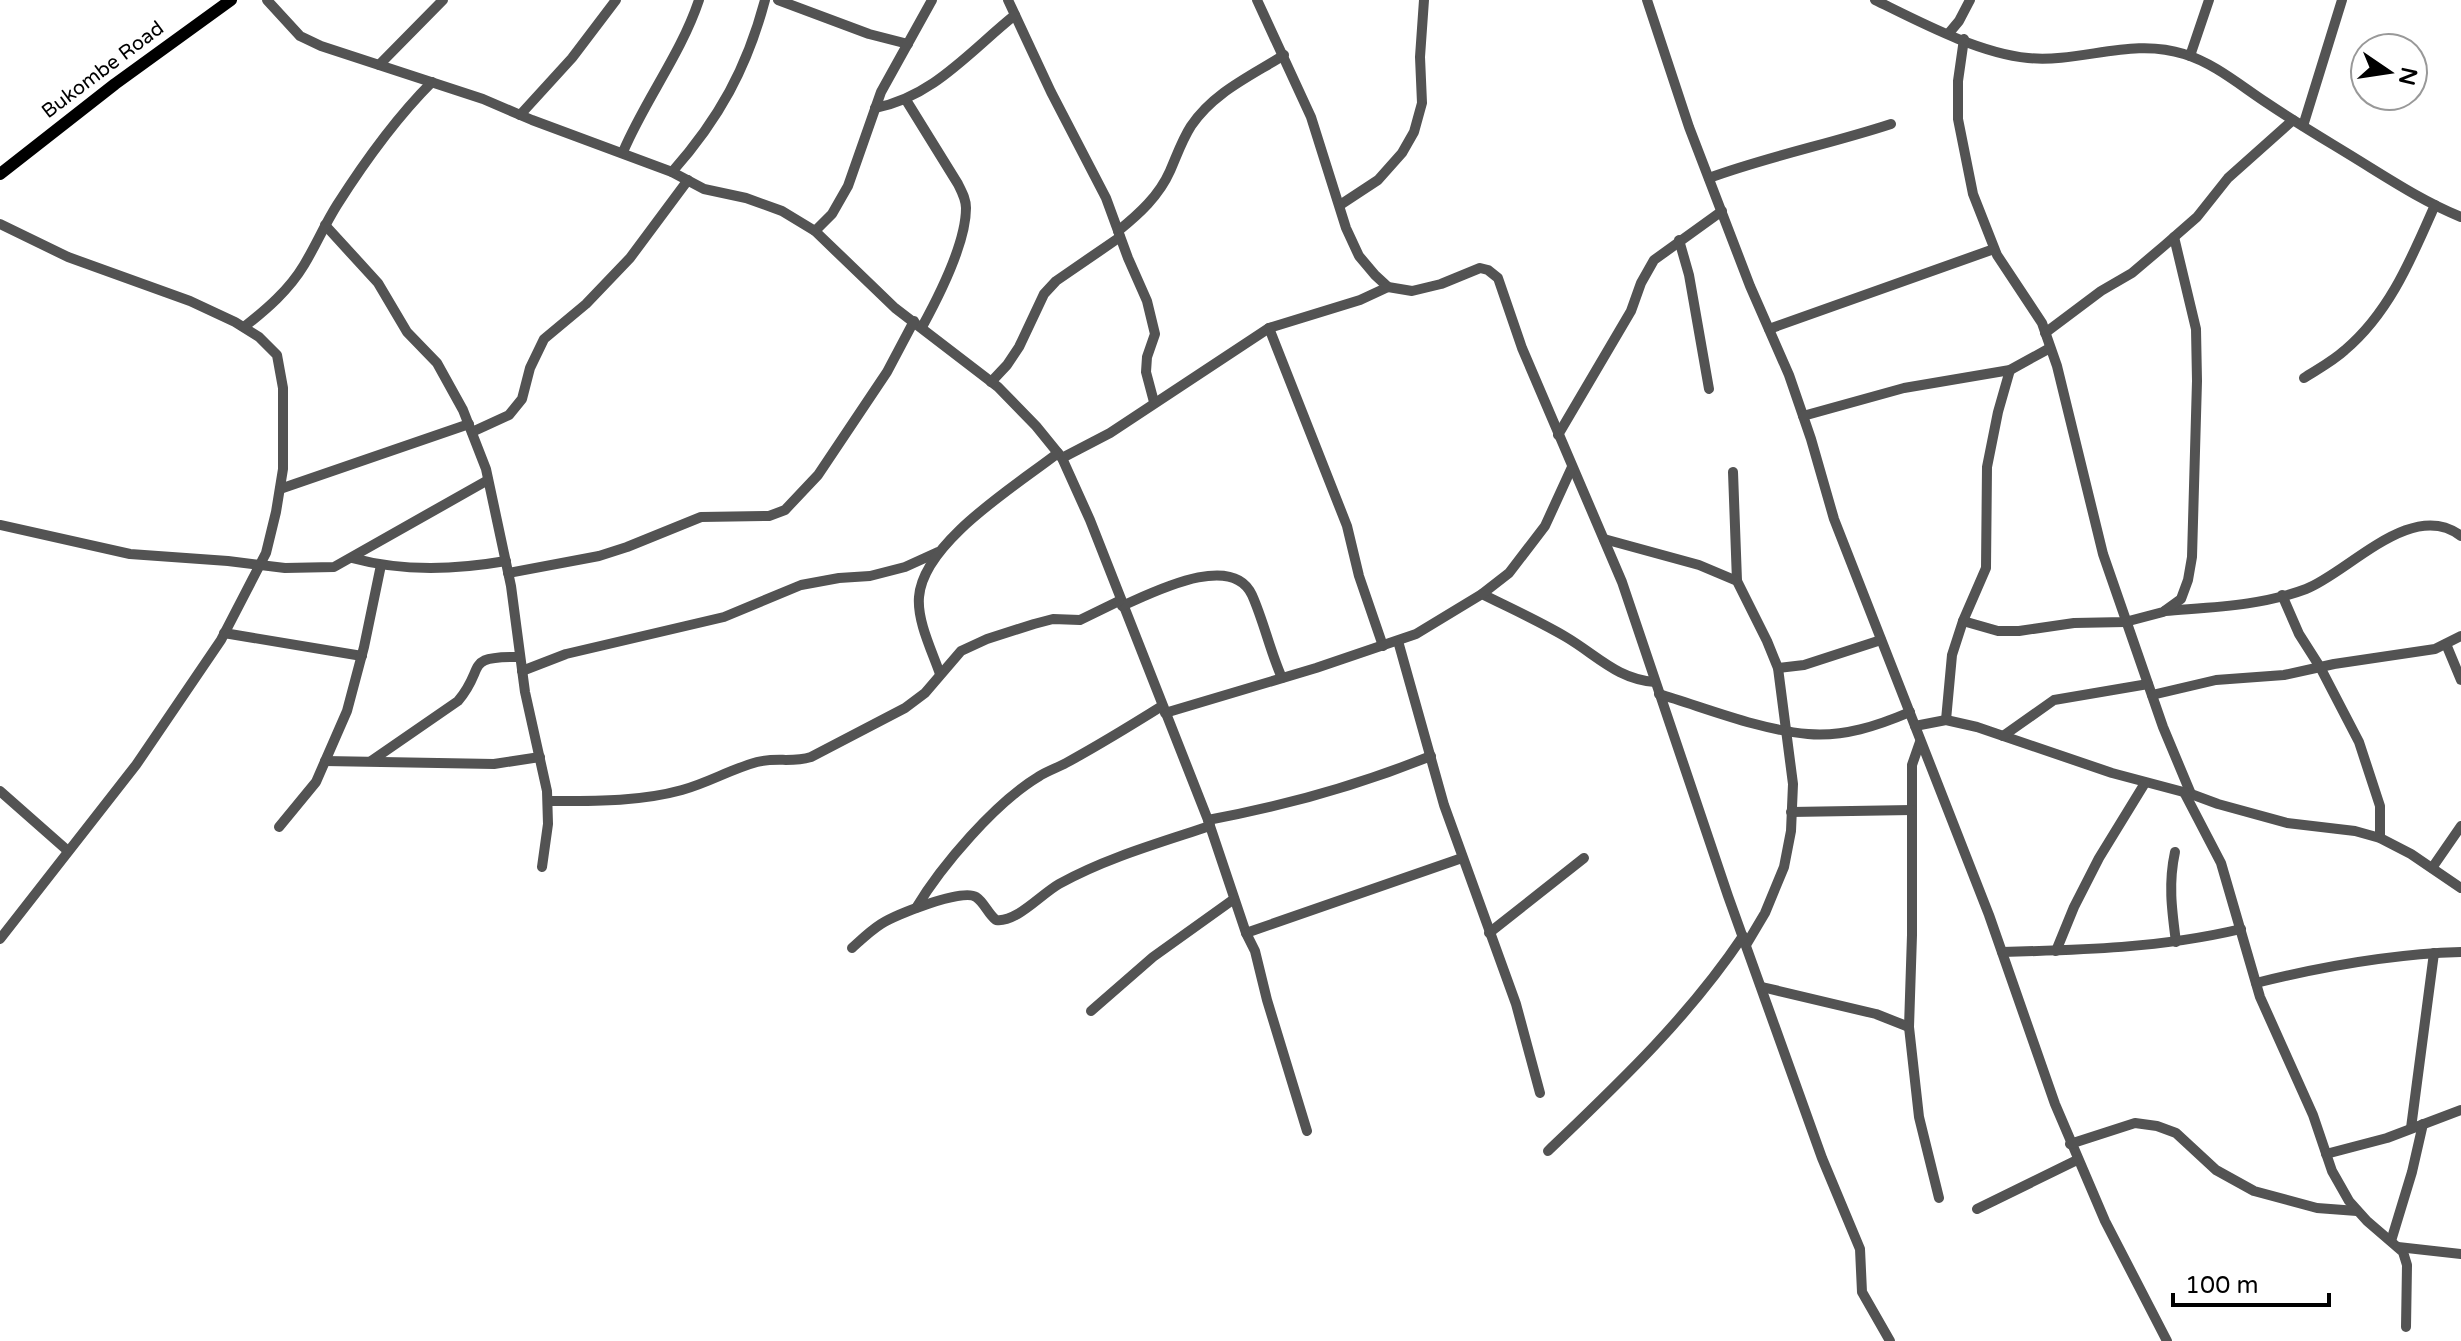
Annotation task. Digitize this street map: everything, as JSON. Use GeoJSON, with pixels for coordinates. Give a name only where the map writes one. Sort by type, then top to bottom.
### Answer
{"type":"FeatureCollection","features":[{"type":"Feature","properties":{"kind":"main road","name":"Bukombe Road"},"geometry":{"type":"LineString","coordinates":[[0,174],[230,0]]}},
{"type":"Feature","properties":{"kind":"street"},"geometry":{"type":"LineString","coordinates":[[267,0],[300,36],[321,46],[483,99],[623,152],[704,189],[746,198],[782,211],[815,231],[862,277],[991,382],[1036,426],[1060,456],[1090,520],[1120,603],[1209,823],[1255,951],[1307,1131]]}},
{"type":"Feature","properties":{"kind":"street"},"geometry":{"type":"LineString","coordinates":[[379,65],[443,0]]}},
{"type":"Feature","properties":{"kind":"street"},"geometry":{"type":"LineString","coordinates":[[520,115],[572,58],[616,0]]}},
{"type":"Feature","properties":{"kind":"street"},"geometry":{"type":"LineString","coordinates":[[623,152],[635,124],[691,23],[699,0]]}},
{"type":"Feature","properties":{"kind":"street"},"geometry":{"type":"LineString","coordinates":[[672,172],[699,142],[728,97],[746,62],[765,0]]}},
{"type":"Feature","properties":{"kind":"street"},"geometry":{"type":"LineString","coordinates":[[778,0],[869,34],[908,44]]}},
{"type":"Feature","properties":{"kind":"street"},"geometry":{"type":"LineString","coordinates":[[815,231],[832,214],[848,186],[875,108],[932,0]]}},
{"type":"Feature","properties":{"kind":"street"},"geometry":{"type":"LineString","coordinates":[[1008,0],[1106,198],[1147,301],[1155,334],[1147,357],[1146,372],[1154,402]]}},
{"type":"Feature","properties":{"kind":"street"},"geometry":{"type":"LineString","coordinates":[[1257,0],[1311,117],[1346,228],[1359,256],[1388,287]]}},
{"type":"Feature","properties":{"kind":"street"},"geometry":{"type":"LineString","coordinates":[[1340,205],[1378,180],[1402,153],[1414,132],[1422,103],[1420,57],[1424,0]]}},
{"type":"Feature","properties":{"kind":"street"},"geometry":{"type":"LineString","coordinates":[[1647,0],[1709,178],[1803,416],[1834,519],[1920,742],[1935,773],[2070,1144],[2105,1221],[2167,1341]]}},
{"type":"Feature","properties":{"kind":"street"},"geometry":{"type":"LineString","coordinates":[[1875,0],[2004,54],[2028,58],[2155,47],[2190,56],[2407,191],[2461,217]]}},
{"type":"Feature","properties":{"kind":"street"},"geometry":{"type":"LineString","coordinates":[[1949,33],[1970,0]]}},
{"type":"Feature","properties":{"kind":"street"},"geometry":{"type":"LineString","coordinates":[[2190,56],[2209,0]]}},
{"type":"Feature","properties":{"kind":"street"},"geometry":{"type":"LineString","coordinates":[[2045,333],[2101,291],[2132,273],[2197,217],[2228,178],[2298,123],[2342,0]]}},
{"type":"Feature","properties":{"kind":"street"},"geometry":{"type":"LineString","coordinates":[[875,108],[906,100],[935,84],[1015,15]]}},
{"type":"Feature","properties":{"kind":"street"},"geometry":{"type":"LineString","coordinates":[[1964,39],[1958,81],[1958,119],[1973,194],[1994,249],[2042,323],[2103,554],[2125,622],[2188,793],[2221,863],[2256,983],[2272,1025],[2313,1115],[2332,1171],[2357,1211],[2403,1252],[2407,1265],[2406,1327]]}},
{"type":"Feature","properties":{"kind":"street"},"geometry":{"type":"LineString","coordinates":[[991,382],[1007,365],[1044,294],[1056,281],[1119,234],[1159,191],[1191,125],[1205,109],[1236,83],[1284,55]]}},
{"type":"Feature","properties":{"kind":"street"},"geometry":{"type":"LineString","coordinates":[[244,327],[267,310],[288,287],[325,225],[401,112],[432,82]]}},
{"type":"Feature","properties":{"kind":"street"},"geometry":{"type":"LineString","coordinates":[[508,573],[613,552],[701,517],[769,516],[785,510],[827,462],[918,324],[956,250],[966,208],[958,184],[906,100]]}},
{"type":"Feature","properties":{"kind":"street"},"geometry":{"type":"LineString","coordinates":[[1709,178],[1771,157],[1840,141],[1891,124]]}},
{"type":"Feature","properties":{"kind":"street"},"geometry":{"type":"LineString","coordinates":[[280,489],[509,415],[522,399],[530,368],[544,339],[586,304],[630,258],[688,180]]}},
{"type":"Feature","properties":{"kind":"street"},"geometry":{"type":"LineString","coordinates":[[2304,378],[2346,350],[2391,297],[2404,276],[2435,205]]}},
{"type":"Feature","properties":{"kind":"street"},"geometry":{"type":"LineString","coordinates":[[1558,435],[1616,339],[1654,260],[1722,211]]}},
{"type":"Feature","properties":{"kind":"street"},"geometry":{"type":"LineString","coordinates":[[0,224],[68,257],[190,301],[244,327],[277,355],[283,388],[283,469],[266,553],[224,633],[136,765],[0,939]]}},
{"type":"Feature","properties":{"kind":"street"},"geometry":{"type":"LineString","coordinates":[[325,225],[378,283],[407,332],[437,363],[470,428],[488,480],[506,561],[522,671],[548,801],[542,867]]}},
{"type":"Feature","properties":{"kind":"street"},"geometry":{"type":"LineString","coordinates":[[2163,612],[2181,599],[2192,557],[2196,329],[2174,237]]}},
{"type":"Feature","properties":{"kind":"street"},"geometry":{"type":"LineString","coordinates":[[1679,240],[1689,275],[1709,389]]}},
{"type":"Feature","properties":{"kind":"street"},"geometry":{"type":"LineString","coordinates":[[1769,329],[1994,249]]}},
{"type":"Feature","properties":{"kind":"street"},"geometry":{"type":"LineString","coordinates":[[940,674],[919,600],[921,587],[938,552],[960,528],[1060,456],[1110,433],[1269,328],[1360,300],[1388,287],[1412,291],[1441,284],[1474,269],[1494,273],[1558,435],[1622,582],[1744,940],[1822,1158],[1860,1249],[1862,1292],[1890,1341]]}},
{"type":"Feature","properties":{"kind":"street"},"geometry":{"type":"LineString","coordinates":[[1269,328],[1347,526],[1359,576],[1383,646]]}},
{"type":"Feature","properties":{"kind":"street"},"geometry":{"type":"LineString","coordinates":[[1803,416],[1904,388],[2010,370],[2050,348]]}},
{"type":"Feature","properties":{"kind":"street"},"geometry":{"type":"LineString","coordinates":[[1946,720],[1952,655],[1986,568],[1987,467],[2010,370]]}},
{"type":"Feature","properties":{"kind":"street"},"geometry":{"type":"LineString","coordinates":[[916,908],[930,885],[966,842],[1018,791],[1039,776],[1164,710],[1282,678],[1398,641],[1416,634],[1482,594],[1509,573],[1545,526],[1572,467]]}},
{"type":"Feature","properties":{"kind":"street"},"geometry":{"type":"LineString","coordinates":[[1548,1151],[1667,1034],[1765,913],[1784,867],[1793,784],[1778,668],[1737,581],[1733,472]]}},
{"type":"Feature","properties":{"kind":"street"},"geometry":{"type":"LineString","coordinates":[[0,525],[130,554],[285,568],[334,567],[488,480]]}},
{"type":"Feature","properties":{"kind":"street"},"geometry":{"type":"LineString","coordinates":[[1963,621],[1998,631],[2074,623],[2125,622],[2163,612],[2252,603],[2307,588],[2366,549],[2416,527],[2452,529],[2461,536]]}},
{"type":"Feature","properties":{"kind":"street"},"geometry":{"type":"LineString","coordinates":[[1604,539],[1699,565],[1737,581]]}},
{"type":"Feature","properties":{"kind":"street"},"geometry":{"type":"LineString","coordinates":[[522,671],[566,654],[724,617],[801,585],[870,576],[905,567],[938,552]]}},
{"type":"Feature","properties":{"kind":"street"},"geometry":{"type":"LineString","coordinates":[[352,558],[381,565],[469,567],[506,561]]}},
{"type":"Feature","properties":{"kind":"street"},"geometry":{"type":"LineString","coordinates":[[279,827],[316,782],[347,711],[381,565]]}},
{"type":"Feature","properties":{"kind":"street"},"geometry":{"type":"LineString","coordinates":[[548,801],[647,797],[684,790],[760,761],[799,761],[869,729],[905,708],[925,693],[961,651],[987,639],[1053,619],[1080,620],[1120,603],[1205,575],[1229,576],[1244,583],[1251,594],[1268,648],[1282,678]]}},
{"type":"Feature","properties":{"kind":"street"},"geometry":{"type":"LineString","coordinates":[[1482,594],[1567,638],[1634,681],[1655,682]]}},
{"type":"Feature","properties":{"kind":"street"},"geometry":{"type":"LineString","coordinates":[[2282,595],[2299,634],[2359,742],[2380,806],[2380,838]]}},
{"type":"Feature","properties":{"kind":"street"},"geometry":{"type":"LineString","coordinates":[[224,633],[362,656]]}},
{"type":"Feature","properties":{"kind":"street"},"geometry":{"type":"LineString","coordinates":[[2152,695],[2216,680],[2284,675],[2435,649],[2461,636]]}},
{"type":"Feature","properties":{"kind":"street"},"geometry":{"type":"LineString","coordinates":[[1778,668],[1804,665],[1881,640]]}},
{"type":"Feature","properties":{"kind":"street"},"geometry":{"type":"LineString","coordinates":[[1398,641],[1462,858],[1520,1017],[1540,1093]]}},
{"type":"Feature","properties":{"kind":"street"},"geometry":{"type":"LineString","coordinates":[[2446,644],[2461,680]]}},
{"type":"Feature","properties":{"kind":"street"},"geometry":{"type":"LineString","coordinates":[[371,761],[458,701],[470,688],[477,665],[482,660],[520,657]]}},
{"type":"Feature","properties":{"kind":"street"},"geometry":{"type":"LineString","coordinates":[[2003,736],[2054,700],[2148,684]]}},
{"type":"Feature","properties":{"kind":"street"},"geometry":{"type":"LineString","coordinates":[[1659,694],[1786,731],[1811,735],[1876,726],[1910,712]]}},
{"type":"Feature","properties":{"kind":"street"},"geometry":{"type":"LineString","coordinates":[[1915,726],[1946,720],[2145,783],[2287,823],[2355,831],[2380,838],[2461,888]]}},
{"type":"Feature","properties":{"kind":"street"},"geometry":{"type":"LineString","coordinates":[[1920,742],[1912,765],[1909,1027],[1919,1117],[1939,1198]]}},
{"type":"Feature","properties":{"kind":"street"},"geometry":{"type":"LineString","coordinates":[[852,948],[882,923],[916,908],[960,895],[978,898],[996,920],[1012,919],[1035,899],[1098,864],[1209,823],[1375,778],[1431,756]]}},
{"type":"Feature","properties":{"kind":"street"},"geometry":{"type":"LineString","coordinates":[[325,761],[494,764],[540,757]]}},
{"type":"Feature","properties":{"kind":"street"},"geometry":{"type":"LineString","coordinates":[[2056,951],[2099,858],[2145,783]]}},
{"type":"Feature","properties":{"kind":"street"},"geometry":{"type":"LineString","coordinates":[[0,791],[68,851]]}},
{"type":"Feature","properties":{"kind":"street"},"geometry":{"type":"LineString","coordinates":[[1791,812],[1912,810]]}},
{"type":"Feature","properties":{"kind":"street"},"geometry":{"type":"LineString","coordinates":[[2432,868],[2461,826]]}},
{"type":"Feature","properties":{"kind":"street"},"geometry":{"type":"LineString","coordinates":[[2175,852],[2170,875],[2170,899],[2176,942]]}},
{"type":"Feature","properties":{"kind":"street"},"geometry":{"type":"LineString","coordinates":[[1246,933],[1462,858]]}},
{"type":"Feature","properties":{"kind":"street"},"geometry":{"type":"LineString","coordinates":[[1489,933],[1584,858]]}},
{"type":"Feature","properties":{"kind":"street"},"geometry":{"type":"LineString","coordinates":[[1091,1011],[1153,957],[1234,899]]}},
{"type":"Feature","properties":{"kind":"street"},"geometry":{"type":"LineString","coordinates":[[2002,952],[2176,942],[2241,929]]}},
{"type":"Feature","properties":{"kind":"street"},"geometry":{"type":"LineString","coordinates":[[2256,983],[2349,963],[2461,952]]}},
{"type":"Feature","properties":{"kind":"street"},"geometry":{"type":"LineString","coordinates":[[2411,1128],[2434,953]]}},
{"type":"Feature","properties":{"kind":"street"},"geometry":{"type":"LineString","coordinates":[[1762,987],[1876,1014],[1909,1027]]}},
{"type":"Feature","properties":{"kind":"street"},"geometry":{"type":"LineString","coordinates":[[2326,1154],[2461,1110]]}},
{"type":"Feature","properties":{"kind":"street"},"geometry":{"type":"LineString","coordinates":[[2070,1144],[2135,1123],[2157,1126],[2176,1133],[2216,1170],[2254,1191],[2317,1208],[2357,1211]]}},
{"type":"Feature","properties":{"kind":"street"},"geometry":{"type":"LineString","coordinates":[[2395,1244],[2423,1124]]}},
{"type":"Feature","properties":{"kind":"street"},"geometry":{"type":"LineString","coordinates":[[1977,1209],[2077,1160]]}},
{"type":"Feature","properties":{"kind":"street"},"geometry":{"type":"LineString","coordinates":[[2395,1244],[2461,1254]]}}]}
